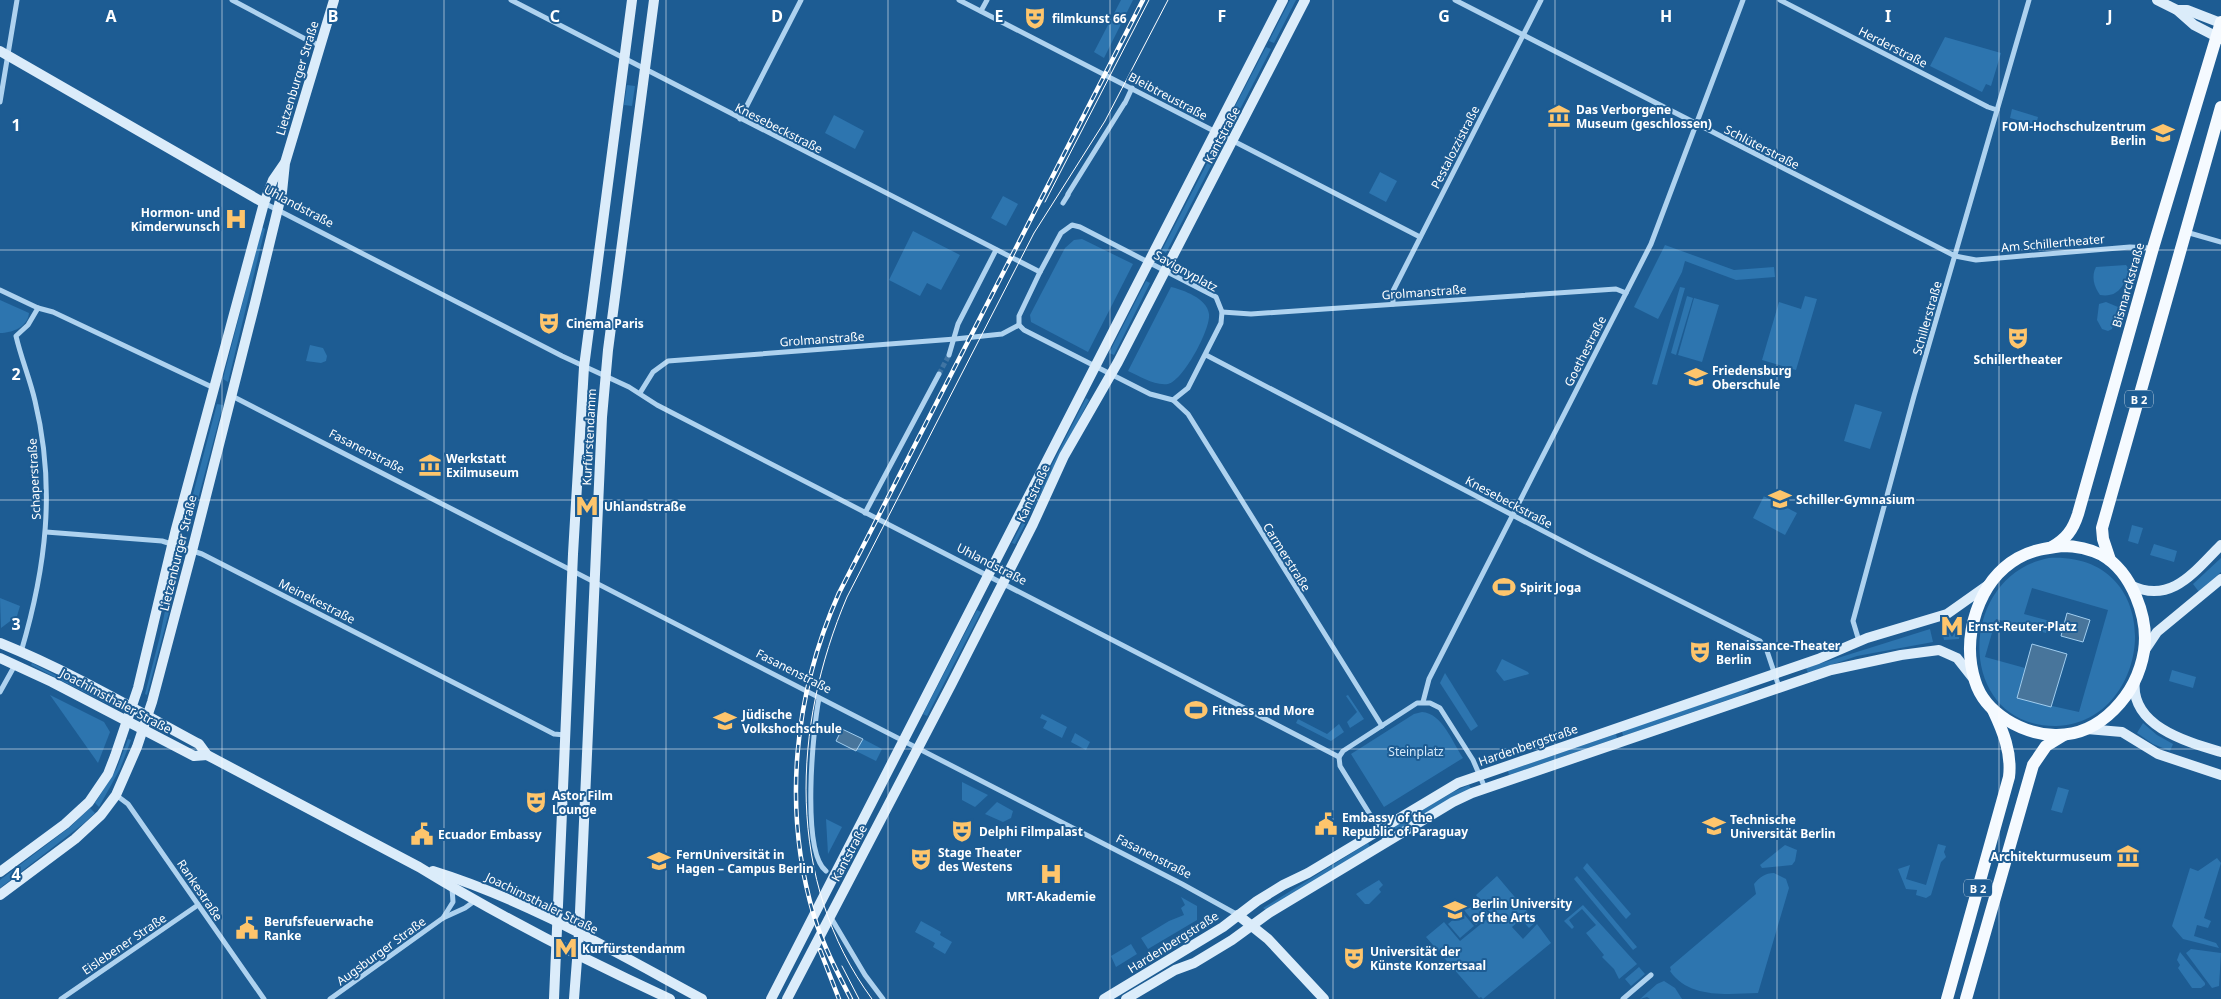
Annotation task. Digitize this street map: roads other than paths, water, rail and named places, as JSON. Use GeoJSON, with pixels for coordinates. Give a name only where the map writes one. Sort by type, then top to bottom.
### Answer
{"type":"FeatureCollection","features":[{"type":"Feature","properties":{"kind":"main road","name":"Lietzenburger Straße"},"geometry":{"type":"LineString","coordinates":[[0,895],[76,839],[101,816],[116,795],[130,766],[148,717],[192,550],[278,211],[285,163],[334,0]]}},
{"type":"Feature","properties":{"kind":"main road","name":"Kurfürstendamm"},"geometry":{"type":"LineString","coordinates":[[554,999],[572,570],[584,367],[632,0]]}},
{"type":"Feature","properties":{"kind":"main road","name":"Kurfürstendamm"},"geometry":{"type":"LineString","coordinates":[[574,999],[580,934],[594,581],[605,376],[654,0]]}},
{"type":"Feature","properties":{"kind":"main road","name":"Kantstraße"},"geometry":{"type":"LineString","coordinates":[[772,999],[1283,0]]}},
{"type":"Feature","properties":{"kind":"main road","name":"Kantstraße"},"geometry":{"type":"LineString","coordinates":[[787,999],[918,748],[1064,456],[1112,374],[1305,0]]}},
{"type":"Feature","properties":{"kind":"main road"},"geometry":{"type":"LineString","coordinates":[[2157,0],[2176,10],[2194,25],[2219,38]]}},
{"type":"Feature","properties":{"kind":"main road"},"geometry":{"type":"LineString","coordinates":[[2176,10],[2187,10],[2221,23]]}},
{"type":"Feature","properties":{"kind":"main road","name":"Bismarckstraße"},"geometry":{"type":"LineString","coordinates":[[2052,547],[2068,535],[2076,521],[2153,248],[2219,38],[2221,23]]}},
{"type":"Feature","properties":{"kind":"main road","name":"Uhlandstraße"},"geometry":{"type":"LineString","coordinates":[[4,53],[264,202]]}},
{"type":"Feature","properties":{"kind":"main road","name":"B 2"},"geometry":{"type":"LineString","coordinates":[[1966,999],[2034,765],[2046,746],[2066,734],[2087,729],[2119,704],[2135,679],[2144,651],[2142,615],[2130,585],[2110,560],[2103,539],[2102,528],[2221,107]]}},
{"type":"Feature","properties":{"kind":"main road","name":"Lietzenburger Straße"},"geometry":{"type":"LineString","coordinates":[[0,872],[65,824],[89,802],[108,774],[132,708],[172,544],[264,202],[272,180],[285,163]]}},
{"type":"Feature","properties":{"kind":"main road"},"geometry":{"type":"LineString","coordinates":[[2130,585],[2147,592],[2170,590],[2192,574],[2221,545]]}},
{"type":"Feature","properties":{"kind":"main road"},"geometry":{"type":"LineString","coordinates":[[2052,547],[2080,548],[2110,560]]}},
{"type":"Feature","properties":{"kind":"main road","name":"B 2"},"geometry":{"type":"LineString","coordinates":[[1947,999],[2009,777],[2009,757],[2005,740],[1993,709],[1975,682],[1971,657],[1972,630],[1981,600],[1990,583],[2001,571],[2018,558],[2034,551],[2052,547]]}},
{"type":"Feature","properties":{"kind":"main road"},"geometry":{"type":"LineString","coordinates":[[2144,651],[2157,632],[2221,579]]}},
{"type":"Feature","properties":{"kind":"main road","name":"Hardenbergstraße"},"geometry":{"type":"LineString","coordinates":[[1104,999],[1223,927],[1283,885],[1308,873],[1452,786],[1834,653],[1859,641],[1951,612],[1990,583]]}},
{"type":"Feature","properties":{"kind":"main road","name":"Joachimsthaler Straße"},"geometry":{"type":"LineString","coordinates":[[0,643],[132,708],[199,744],[207,755],[419,867],[452,887],[557,943],[670,999]]}},
{"type":"Feature","properties":{"kind":"main road","name":"Hardenbergstraße"},"geometry":{"type":"LineString","coordinates":[[1126,999],[1174,970],[1200,959],[1269,913],[1458,800],[1485,788],[1831,670],[1932,650],[1945,652],[1957,658],[1968,670],[1975,682]]}},
{"type":"Feature","properties":{"kind":"main road","name":"Joachimsthaler Straße"},"geometry":{"type":"LineString","coordinates":[[0,658],[194,756],[207,755]]}},
{"type":"Feature","properties":{"kind":"main road"},"geometry":{"type":"LineString","coordinates":[[2135,679],[2135,697],[2148,716],[2157,725],[2183,740],[2221,752]]}},
{"type":"Feature","properties":{"kind":"main road"},"geometry":{"type":"LineString","coordinates":[[1993,709],[2010,722],[2026,730],[2044,734],[2066,734]]}},
{"type":"Feature","properties":{"kind":"main road"},"geometry":{"type":"LineString","coordinates":[[2087,729],[2122,732],[2158,754],[2221,775]]}},
{"type":"Feature","properties":{"kind":"main road","name":"Joachimsthaler Straße"},"geometry":{"type":"LineString","coordinates":[[419,867],[470,883],[580,934],[702,999]]}},
{"type":"Feature","properties":{"kind":"main road","name":"Fasanenstraße"},"geometry":{"type":"LineString","coordinates":[[1238,915],[1268,939],[1324,999]]}},
{"type":"Feature","properties":{"kind":"street"},"geometry":{"type":"LineString","coordinates":[[0,102],[4,53],[17,0]]}},
{"type":"Feature","properties":{"kind":"street"},"geometry":{"type":"LineString","coordinates":[[232,0],[309,41],[320,44]]}},
{"type":"Feature","properties":{"kind":"street","name":"Knesebeckstraße"},"geometry":{"type":"LineString","coordinates":[[511,0],[1040,272]]}},
{"type":"Feature","properties":{"kind":"street"},"geometry":{"type":"LineString","coordinates":[[740,119],[801,0]]}},
{"type":"Feature","properties":{"kind":"street","name":"Bleibtreustraße"},"geometry":{"type":"LineString","coordinates":[[959,0],[1420,237]]}},
{"type":"Feature","properties":{"kind":"street"},"geometry":{"type":"LineString","coordinates":[[981,11],[987,0]]}},
{"type":"Feature","properties":{"kind":"street","name":"Schlüterstraße"},"geometry":{"type":"LineString","coordinates":[[1454,0],[1955,256]]}},
{"type":"Feature","properties":{"kind":"street","name":"Pestalozzistraße"},"geometry":{"type":"LineString","coordinates":[[1393,304],[1393,291],[1541,0]]}},
{"type":"Feature","properties":{"kind":"street","name":"Goethestraße"},"geometry":{"type":"LineString","coordinates":[[1423,702],[1430,679],[1651,244],[1743,0]]}},
{"type":"Feature","properties":{"kind":"street","name":"Herderstraße"},"geometry":{"type":"LineString","coordinates":[[1780,0],[1988,107],[1998,110]]}},
{"type":"Feature","properties":{"kind":"street","name":"Schillerstraße"},"geometry":{"type":"LineString","coordinates":[[1859,641],[1853,621],[2029,0]]}},
{"type":"Feature","properties":{"kind":"street"},"geometry":{"type":"LineString","coordinates":[[1063,203],[1132,88]]}},
{"type":"Feature","properties":{"kind":"street","name":"Uhlandstraße"},"geometry":{"type":"LineString","coordinates":[[264,202],[278,211],[584,367],[640,393],[656,405],[1339,757]]}},
{"type":"Feature","properties":{"kind":"street","name":"Savignyplatz"},"geometry":{"type":"LineString","coordinates":[[1019,325],[1019,316],[1040,272],[1061,233],[1072,225],[1080,227],[1149,261],[1216,297],[1222,312]]}},
{"type":"Feature","properties":{"kind":"street"},"geometry":{"type":"LineString","coordinates":[[2186,232],[2221,242]]}},
{"type":"Feature","properties":{"kind":"street","name":"Am Schillertheater"},"geometry":{"type":"LineString","coordinates":[[1955,256],[1976,260],[2130,247],[2153,248]]}},
{"type":"Feature","properties":{"kind":"street"},"geometry":{"type":"LineString","coordinates":[[949,355],[958,324],[996,250]]}},
{"type":"Feature","properties":{"kind":"street","name":"Grolmanstraße"},"geometry":{"type":"LineString","coordinates":[[1222,312],[1251,314],[1616,289],[1626,293]]}},
{"type":"Feature","properties":{"kind":"street"},"geometry":{"type":"LineString","coordinates":[[0,290],[38,308],[53,312],[214,388]]}},
{"type":"Feature","properties":{"kind":"street","name":"Schaperstraße"},"geometry":{"type":"LineString","coordinates":[[21,652],[32,614],[46,532],[47,493],[42,435],[35,400],[16,336],[28,325],[38,308]]}},
{"type":"Feature","properties":{"kind":"street"},"geometry":{"type":"LineString","coordinates":[[1019,325],[1150,394],[1173,400],[1188,388],[1221,323],[1222,312]]}},
{"type":"Feature","properties":{"kind":"street","name":"Grolmanstraße"},"geometry":{"type":"LineString","coordinates":[[640,393],[653,372],[660,365],[668,361],[955,339],[1002,334],[1019,325]]}},
{"type":"Feature","properties":{"kind":"street","name":"Knesebeckstraße"},"geometry":{"type":"LineString","coordinates":[[1206,355],[1512,515],[1760,641],[1767,651],[1779,687]]}},
{"type":"Feature","properties":{"kind":"street"},"geometry":{"type":"LineString","coordinates":[[865,513],[939,374]]}},
{"type":"Feature","properties":{"kind":"street","name":"Fasanenstraße"},"geometry":{"type":"LineString","coordinates":[[230,395],[903,740],[1182,884],[1238,915]]}},
{"type":"Feature","properties":{"kind":"street","name":"Carmerstraße"},"geometry":{"type":"LineString","coordinates":[[1173,400],[1188,414],[1382,726]]}},
{"type":"Feature","properties":{"kind":"street","name":"Meinekestraße"},"geometry":{"type":"LineString","coordinates":[[46,532],[162,541],[192,550],[547,730],[565,735]]}},
{"type":"Feature","properties":{"kind":"street"},"geometry":{"type":"LineString","coordinates":[[0,692],[14,665]]}},
{"type":"Feature","properties":{"kind":"street"},"geometry":{"type":"LineString","coordinates":[[819,698],[814,733],[811,787],[814,839],[819,864],[826,871]]}},
{"type":"Feature","properties":{"kind":"street"},"geometry":{"type":"LineString","coordinates":[[1388,842],[1340,766],[1339,757],[1343,751],[1423,702],[1440,708],[1480,775],[1485,788]]}},
{"type":"Feature","properties":{"kind":"street","name":"Rankestraße"},"geometry":{"type":"LineString","coordinates":[[116,795],[128,804],[264,999]]}},
{"type":"Feature","properties":{"kind":"street","name":"Augsburger Straße"},"geometry":{"type":"LineString","coordinates":[[443,918],[453,902],[452,887]]}},
{"type":"Feature","properties":{"kind":"street","name":"Augsburger Straße"},"geometry":{"type":"LineString","coordinates":[[330,999],[443,918],[465,908],[476,900]]}},
{"type":"Feature","properties":{"kind":"street","name":"Eislebener Straße"},"geometry":{"type":"LineString","coordinates":[[61,999],[198,905]]}},
{"type":"Feature","properties":{"kind":"street"},"geometry":{"type":"LineString","coordinates":[[830,916],[865,975],[883,999]]}},
{"type":"Feature","properties":{"kind":"street"},"geometry":{"type":"LineString","coordinates":[[1623,999],[1651,975]]}},
{"type":"Feature","properties":{"kind":"tunnel"},"geometry":{"type":"LineString","coordinates":[[939,374],[949,355]]}},
{"type":"Feature","properties":{"kind":"tram line"},"geometry":{"type":"LineString","coordinates":[[1045,202],[1149,0]]}},
{"type":"Feature","properties":{"kind":"tram line"},"geometry":{"type":"LineString","coordinates":[[872,999],[844,953],[824,905],[811,854],[806,802],[808,750],[815,698],[829,646],[847,597],[1034,233],[1105,121],[1168,0]]}},
{"type":"Feature","properties":{"kind":"tram line"},"geometry":{"type":"LineString","coordinates":[[842,966],[859,999]]}},
{"type":"Feature","properties":{"kind":"railway"},"geometry":{"type":"LineString","coordinates":[[851,999],[826,948],[814,916],[804,876],[798,835],[796,793],[798,752],[803,711],[812,671],[824,631],[839,593],[1143,0]]}},
{"type":"Feature","properties":{"kind":"railway"},"geometry":{"type":"LineString","coordinates":[[820,950],[839,999]]}},
{"type":"Feature","properties":{"kind":"place","name":"filmkunst 66"},"geometry":{"type":"Point","coordinates":[1035,18]}},
{"type":"Feature","properties":{"kind":"place","name":"Das Verborgene Museum (geschlossen)"},"geometry":{"type":"Point","coordinates":[1559,116]}},
{"type":"Feature","properties":{"kind":"place","name":"FOM-Hochschulzentrum Berlin"},"geometry":{"type":"Point","coordinates":[2163,133]}},
{"type":"Feature","properties":{"kind":"place","name":"Hormon- und Kimderwunsch"},"geometry":{"type":"Point","coordinates":[236,219]}},
{"type":"Feature","properties":{"kind":"place","name":"Cinema Paris"},"geometry":{"type":"Point","coordinates":[549,323]}},
{"type":"Feature","properties":{"kind":"place","name":"Schillertheater"},"geometry":{"type":"Point","coordinates":[2018,338]}},
{"type":"Feature","properties":{"kind":"place","name":"Friedensburg Oberschule"},"geometry":{"type":"Point","coordinates":[1696,377]}},
{"type":"Feature","properties":{"kind":"place","name":"Werkstatt Exilmuseum"},"geometry":{"type":"Point","coordinates":[430,465]}},
{"type":"Feature","properties":{"kind":"place","name":"Schiller-Gymnasium"},"geometry":{"type":"Point","coordinates":[1780,499]}},
{"type":"Feature","properties":{"kind":"place","name":"Uhlandstraße"},"geometry":{"type":"Point","coordinates":[587,506]}},
{"type":"Feature","properties":{"kind":"place","name":"Spirit Joga"},"geometry":{"type":"Point","coordinates":[1504,587]}},
{"type":"Feature","properties":{"kind":"place","name":"Ernst-Reuter-Platz"},"geometry":{"type":"Point","coordinates":[1952,626]}},
{"type":"Feature","properties":{"kind":"place","name":"Renaissance-Theater Berlin"},"geometry":{"type":"Point","coordinates":[1700,652]}},
{"type":"Feature","properties":{"kind":"place","name":"Fitness and More"},"geometry":{"type":"Point","coordinates":[1196,710]}},
{"type":"Feature","properties":{"kind":"place","name":"Jüdische Volkshochschule"},"geometry":{"type":"Point","coordinates":[725,721]}},
{"type":"Feature","properties":{"kind":"place","name":"Astor Film Lounge"},"geometry":{"type":"Point","coordinates":[536,802]}},
{"type":"Feature","properties":{"kind":"place","name":"Embassy of the Republic of Paraguay"},"geometry":{"type":"Point","coordinates":[1326,824]}},
{"type":"Feature","properties":{"kind":"place","name":"Technische Universität Berlin"},"geometry":{"type":"Point","coordinates":[1714,826]}},
{"type":"Feature","properties":{"kind":"place","name":"Delphi Filmpalast"},"geometry":{"type":"Point","coordinates":[962,831]}},
{"type":"Feature","properties":{"kind":"place","name":"Ecuador Embassy"},"geometry":{"type":"Point","coordinates":[422,834]}},
{"type":"Feature","properties":{"kind":"place","name":"Architekturmuseum"},"geometry":{"type":"Point","coordinates":[2128,856]}},
{"type":"Feature","properties":{"kind":"place","name":"Stage Theater des Westens"},"geometry":{"type":"Point","coordinates":[921,859]}},
{"type":"Feature","properties":{"kind":"place","name":"FernUniversität in Hagen – Campus Berlin"},"geometry":{"type":"Point","coordinates":[659,861]}},
{"type":"Feature","properties":{"kind":"place","name":"MRT-Akademie"},"geometry":{"type":"Point","coordinates":[1051,874]}},
{"type":"Feature","properties":{"kind":"place","name":"Berlin University of the Arts"},"geometry":{"type":"Point","coordinates":[1455,910]}},
{"type":"Feature","properties":{"kind":"place","name":"Berufsfeuerwache Ranke"},"geometry":{"type":"Point","coordinates":[247,928]}},
{"type":"Feature","properties":{"kind":"place","name":"Kurfürstendamm"},"geometry":{"type":"Point","coordinates":[566,948]}},
{"type":"Feature","properties":{"kind":"place","name":"Universität der Künste Konzertsaal"},"geometry":{"type":"Point","coordinates":[1354,958]}},
{"type":"Feature","properties":{"kind":"park label","name":"Steinplatz"},"geometry":{"type":"Point","coordinates":[1416,751]}}]}
